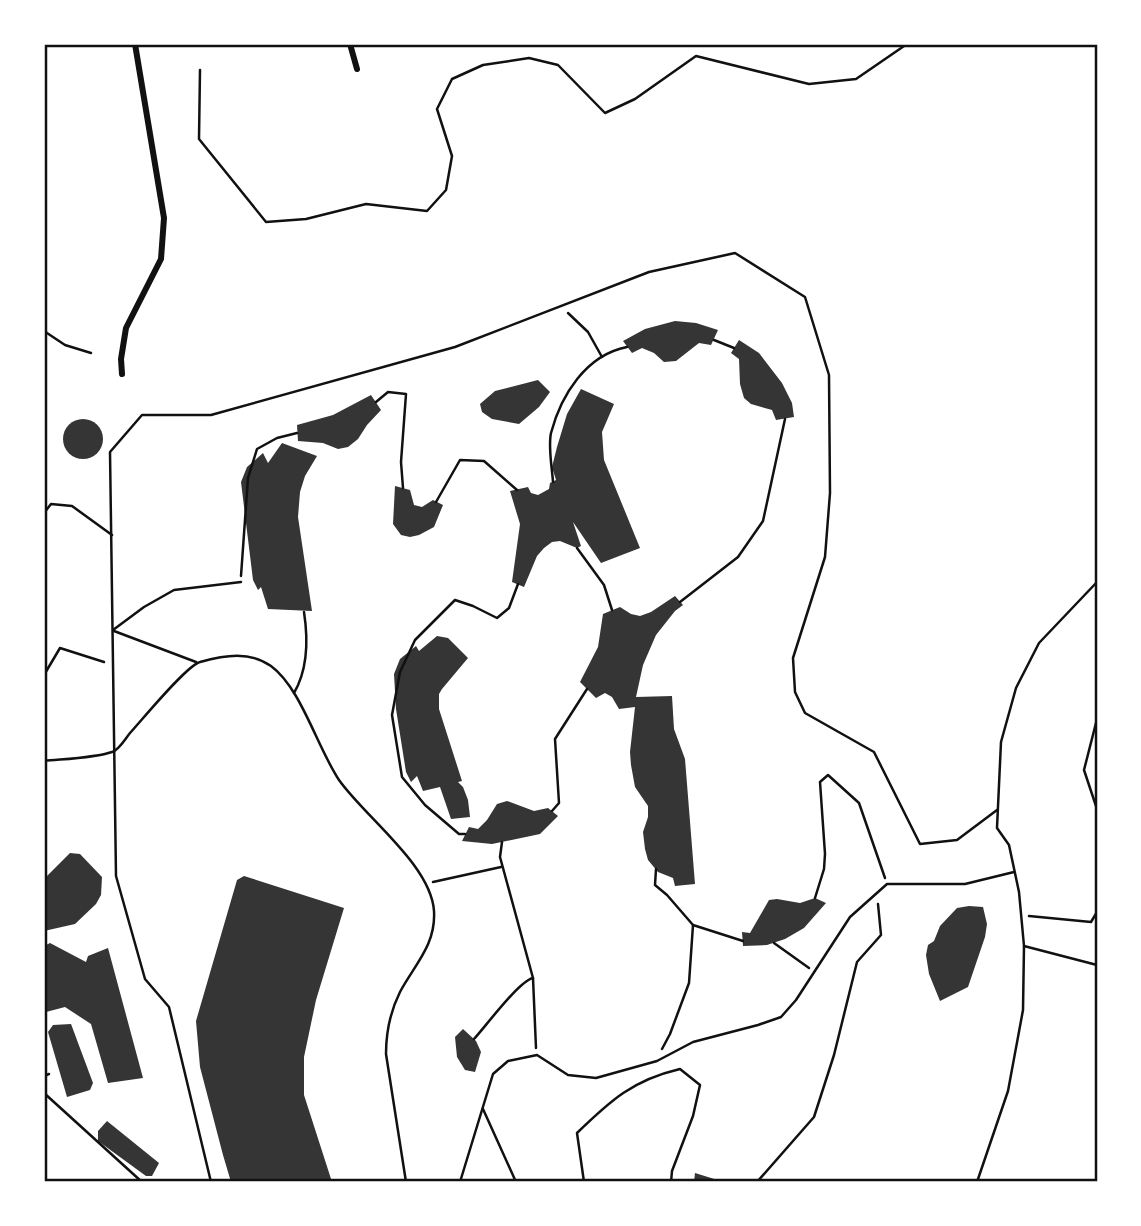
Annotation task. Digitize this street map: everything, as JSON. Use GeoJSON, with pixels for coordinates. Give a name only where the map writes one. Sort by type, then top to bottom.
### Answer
{"type":"FeatureCollection","features":[{"type":"Feature","properties":{"kind":"street"},"geometry":{"type":"LineString","coordinates":[[122,374],[121,359],[126,328],[161,259],[164,218],[135,44]]}},
{"type":"Feature","properties":{"kind":"street"},"geometry":{"type":"LineString","coordinates":[[350,44],[357,69]]}},
{"type":"Feature","properties":{"kind":"lane"},"geometry":{"type":"LineString","coordinates":[[200,70],[199,139],[266,222],[306,219],[366,204],[427,211],[446,190],[452,156],[437,109],[452,79],[483,65],[529,58],[558,65],[605,113],[635,99],[696,56],[809,83],[856,79],[907,44]]}},
{"type":"Feature","properties":{"kind":"lane"},"geometry":{"type":"LineString","coordinates":[[211,1182],[169,1007],[145,979],[116,876],[110,452],[142,415],[211,415],[456,347],[649,272],[736,253],[804,298],[829,375],[830,493],[825,557],[793,658],[795,692],[805,713],[874,752],[920,844],[957,840],[997,810]]}},
{"type":"Feature","properties":{"kind":"lane"},"geometry":{"type":"LineString","coordinates":[[44,331],[65,345],[91,353]]}},
{"type":"Feature","properties":{"kind":"lane"},"geometry":{"type":"LineString","coordinates":[[44,513],[51,504],[72,506],[112,535]]}},
{"type":"Feature","properties":{"kind":"lane"},"geometry":{"type":"LineString","coordinates":[[113,630],[144,607],[174,590],[241,582]]}},
{"type":"Feature","properties":{"kind":"lane"},"geometry":{"type":"LineString","coordinates":[[977,1182],[1008,1091],[1023,1010],[1024,946],[1021,915],[1009,845],[997,828],[1001,741],[1016,688],[1039,643],[1097,582]]}},
{"type":"Feature","properties":{"kind":"lane"},"geometry":{"type":"LineString","coordinates":[[294,693],[304,664],[307,628],[304,612]]}},
{"type":"Feature","properties":{"kind":"lane"},"geometry":{"type":"LineString","coordinates":[[113,630],[196,662],[244,655],[256,657],[273,668],[294,693],[340,781],[406,856],[432,893],[434,913],[431,942],[397,999],[386,1039],[406,1182]]}},
{"type":"Feature","properties":{"kind":"lane"},"geometry":{"type":"LineString","coordinates":[[44,761],[115,752],[196,662]]}},
{"type":"Feature","properties":{"kind":"lane"},"geometry":{"type":"LineString","coordinates":[[460,1182],[493,1074],[508,1061],[537,1055],[568,1075],[596,1078],[650,1063],[693,1042],[781,1017],[796,1000],[850,917],[887,884],[965,884],[1014,872]]}},
{"type":"Feature","properties":{"kind":"lane"},"geometry":{"type":"LineString","coordinates":[[1024,946],[1097,965]]}},
{"type":"Feature","properties":{"kind":"lane"},"geometry":{"type":"LineString","coordinates":[[482,1108],[516,1182]]}},
{"type":"Feature","properties":{"kind":"path"},"geometry":{"type":"LineString","coordinates":[[561,306],[588,332],[603,357]]}},
{"type":"Feature","properties":{"kind":"path"},"geometry":{"type":"LineString","coordinates":[[713,340],[734,348]]}},
{"type":"Feature","properties":{"kind":"path"},"geometry":{"type":"LineString","coordinates":[[553,482],[551,435],[566,393],[587,368],[615,349],[627,347]]}},
{"type":"Feature","properties":{"kind":"path"},"geometry":{"type":"LineString","coordinates":[[376,402],[388,392],[406,394],[401,462],[402,488]]}},
{"type":"Feature","properties":{"kind":"path"},"geometry":{"type":"LineString","coordinates":[[680,602],[738,557],[763,521],[785,419]]}},
{"type":"Feature","properties":{"kind":"path"},"geometry":{"type":"LineString","coordinates":[[241,582],[248,478],[257,449],[277,438],[297,433]]}},
{"type":"Feature","properties":{"kind":"path"},"geometry":{"type":"LineString","coordinates":[[436,502],[460,460],[484,461],[517,490]]}},
{"type":"Feature","properties":{"kind":"path"},"geometry":{"type":"LineString","coordinates":[[577,548],[604,585],[612,610]]}},
{"type":"Feature","properties":{"kind":"path"},"geometry":{"type":"LineString","coordinates":[[465,834],[458,834],[425,805],[402,777],[392,715],[400,672],[415,640],[455,600],[497,618],[509,608],[518,584]]}},
{"type":"Feature","properties":{"kind":"path"},"geometry":{"type":"LineString","coordinates":[[44,675],[60,648],[114,665]]}},
{"type":"Feature","properties":{"kind":"path"},"geometry":{"type":"LineString","coordinates":[[552,811],[559,803],[555,739],[587,689]]}},
{"type":"Feature","properties":{"kind":"path"},"geometry":{"type":"LineString","coordinates":[[1097,719],[1084,769],[1097,809]]}},
{"type":"Feature","properties":{"kind":"path"},"geometry":{"type":"LineString","coordinates":[[814,898],[824,869],[825,854],[820,782],[828,775],[859,803],[887,884]]}},
{"type":"Feature","properties":{"kind":"path"},"geometry":{"type":"LineString","coordinates":[[502,842],[500,857],[533,978],[537,1055]]}},
{"type":"Feature","properties":{"kind":"path"},"geometry":{"type":"LineString","coordinates":[[426,884],[503,866]]}},
{"type":"Feature","properties":{"kind":"path"},"geometry":{"type":"LineString","coordinates":[[656,869],[655,885],[693,925],[743,941]]}},
{"type":"Feature","properties":{"kind":"path"},"geometry":{"type":"LineString","coordinates":[[757,1182],[814,1117],[834,1055],[857,962],[881,935],[876,894]]}},
{"type":"Feature","properties":{"kind":"path"},"geometry":{"type":"LineString","coordinates":[[1021,915],[1091,922],[1097,912]]}},
{"type":"Feature","properties":{"kind":"path"},"geometry":{"type":"LineString","coordinates":[[650,1063],[670,1034],[689,983],[693,925]]}},
{"type":"Feature","properties":{"kind":"path"},"geometry":{"type":"LineString","coordinates":[[774,943],[814,972]]}},
{"type":"Feature","properties":{"kind":"path"},"geometry":{"type":"LineString","coordinates":[[474,1039],[511,995],[527,979],[533,978]]}},
{"type":"Feature","properties":{"kind":"path"},"geometry":{"type":"LineString","coordinates":[[584,1182],[577,1133],[614,1098],[654,1075],[680,1069],[699,1084],[693,1116],[671,1182]]}},
{"type":"Feature","properties":{"kind":"path"},"geometry":{"type":"LineString","coordinates":[[44,1076],[49,1074]]}},
{"type":"Feature","properties":{"kind":"path"},"geometry":{"type":"LineString","coordinates":[[44,1093],[142,1182]]}},
{"type":"Feature","properties":{"kind":"building"},"geometry":{"type":"Polygon","coordinates":[[[675,321],[696,323],[718,330],[711,345],[699,343],[676,361],[664,362],[654,353],[642,348],[632,353],[623,341],[645,329],[675,321]]]}},
{"type":"Feature","properties":{"kind":"building"},"geometry":{"type":"Polygon","coordinates":[[[739,340],[759,353],[782,383],[792,403],[794,417],[776,420],[772,410],[751,404],[744,398],[740,384],[739,359],[731,353],[739,340]]]}},
{"type":"Feature","properties":{"kind":"building"},"geometry":{"type":"Polygon","coordinates":[[[538,380],[550,392],[539,407],[519,424],[492,419],[482,412],[480,404],[495,391],[538,380]]]}},
{"type":"Feature","properties":{"kind":"building"},"geometry":{"type":"Polygon","coordinates":[[[581,389],[614,404],[602,432],[604,460],[640,548],[601,563],[573,522],[581,546],[577,548],[560,541],[552,542],[537,556],[524,587],[512,582],[520,524],[510,491],[528,487],[531,493],[538,495],[549,489],[550,483],[556,480],[552,467],[557,447],[567,414],[581,389]]]}},
{"type":"Feature","properties":{"kind":"building"},"geometry":{"type":"Polygon","coordinates":[[[371,395],[381,410],[358,439],[348,447],[338,449],[323,443],[298,441],[297,425],[333,415],[371,395]]]}},
{"type":"Feature","properties":{"kind":"building"},"geometry":{"type":"Polygon","coordinates":[[[83,419],[91,420],[97,425],[102,431],[102,447],[97,453],[91,458],[83,459],[75,458],[69,453],[64,447],[63,439],[64,431],[69,425],[75,420],[83,419]]]}},
{"type":"Feature","properties":{"kind":"building"},"geometry":{"type":"Polygon","coordinates":[[[282,443],[317,456],[305,476],[300,492],[298,517],[312,611],[268,609],[261,587],[258,590],[253,580],[241,482],[247,467],[263,453],[268,463],[282,443]]]}},
{"type":"Feature","properties":{"kind":"building"},"geometry":{"type":"Polygon","coordinates":[[[395,486],[410,490],[414,505],[422,507],[433,500],[443,505],[434,527],[419,535],[401,535],[393,524],[395,486]]]}},
{"type":"Feature","properties":{"kind":"building"},"geometry":{"type":"Polygon","coordinates":[[[675,596],[683,605],[656,635],[643,665],[636,697],[672,696],[674,729],[685,759],[695,884],[675,886],[673,878],[658,872],[648,860],[645,849],[643,832],[648,806],[635,787],[630,752],[635,707],[619,709],[612,697],[605,693],[596,698],[580,682],[598,647],[603,614],[620,607],[640,616],[675,596]]]}},
{"type":"Feature","properties":{"kind":"building"},"geometry":{"type":"Polygon","coordinates":[[[437,636],[448,638],[468,658],[439,694],[439,709],[462,781],[458,782],[468,800],[470,817],[451,819],[440,787],[423,791],[417,776],[411,782],[406,772],[396,709],[394,674],[400,659],[416,646],[419,651],[437,636]]]}},
{"type":"Feature","properties":{"kind":"building"},"geometry":{"type":"Polygon","coordinates":[[[507,801],[534,811],[548,808],[558,816],[540,834],[492,844],[462,841],[469,827],[478,829],[497,804],[507,801]]]}},
{"type":"Feature","properties":{"kind":"building"},"geometry":{"type":"Polygon","coordinates":[[[70,853],[80,854],[102,877],[101,895],[96,904],[75,924],[44,931],[44,879],[70,853]]]}},
{"type":"Feature","properties":{"kind":"building"},"geometry":{"type":"Polygon","coordinates":[[[244,876],[344,908],[316,1000],[304,1057],[304,1095],[332,1182],[231,1182],[223,1155],[200,1067],[196,1021],[237,880],[244,876]]]}},
{"type":"Feature","properties":{"kind":"building"},"geometry":{"type":"Polygon","coordinates":[[[815,898],[826,903],[804,928],[767,945],[743,946],[742,932],[750,933],[769,900],[800,903],[815,898]]]}},
{"type":"Feature","properties":{"kind":"building"},"geometry":{"type":"Polygon","coordinates":[[[983,907],[987,924],[985,937],[968,987],[940,1001],[929,974],[926,955],[928,945],[934,941],[940,926],[957,908],[983,907]]]}},
{"type":"Feature","properties":{"kind":"building"},"geometry":{"type":"Polygon","coordinates":[[[50,943],[86,962],[88,956],[108,948],[143,1078],[108,1083],[91,1024],[65,1007],[46,1012],[44,946],[50,943]]]}},
{"type":"Feature","properties":{"kind":"building"},"geometry":{"type":"Polygon","coordinates":[[[71,1024],[93,1083],[90,1090],[67,1097],[48,1032],[53,1025],[71,1024]]]}},
{"type":"Feature","properties":{"kind":"building"},"geometry":{"type":"Polygon","coordinates":[[[463,1029],[476,1041],[481,1052],[475,1072],[465,1070],[457,1057],[455,1037],[463,1029]]]}},
{"type":"Feature","properties":{"kind":"building"},"geometry":{"type":"Polygon","coordinates":[[[107,1121],[159,1163],[152,1176],[146,1176],[98,1141],[98,1131],[107,1121]]]}},
{"type":"Feature","properties":{"kind":"building"},"geometry":{"type":"Polygon","coordinates":[[[695,1173],[724,1182],[694,1182],[695,1173]]]}}]}
